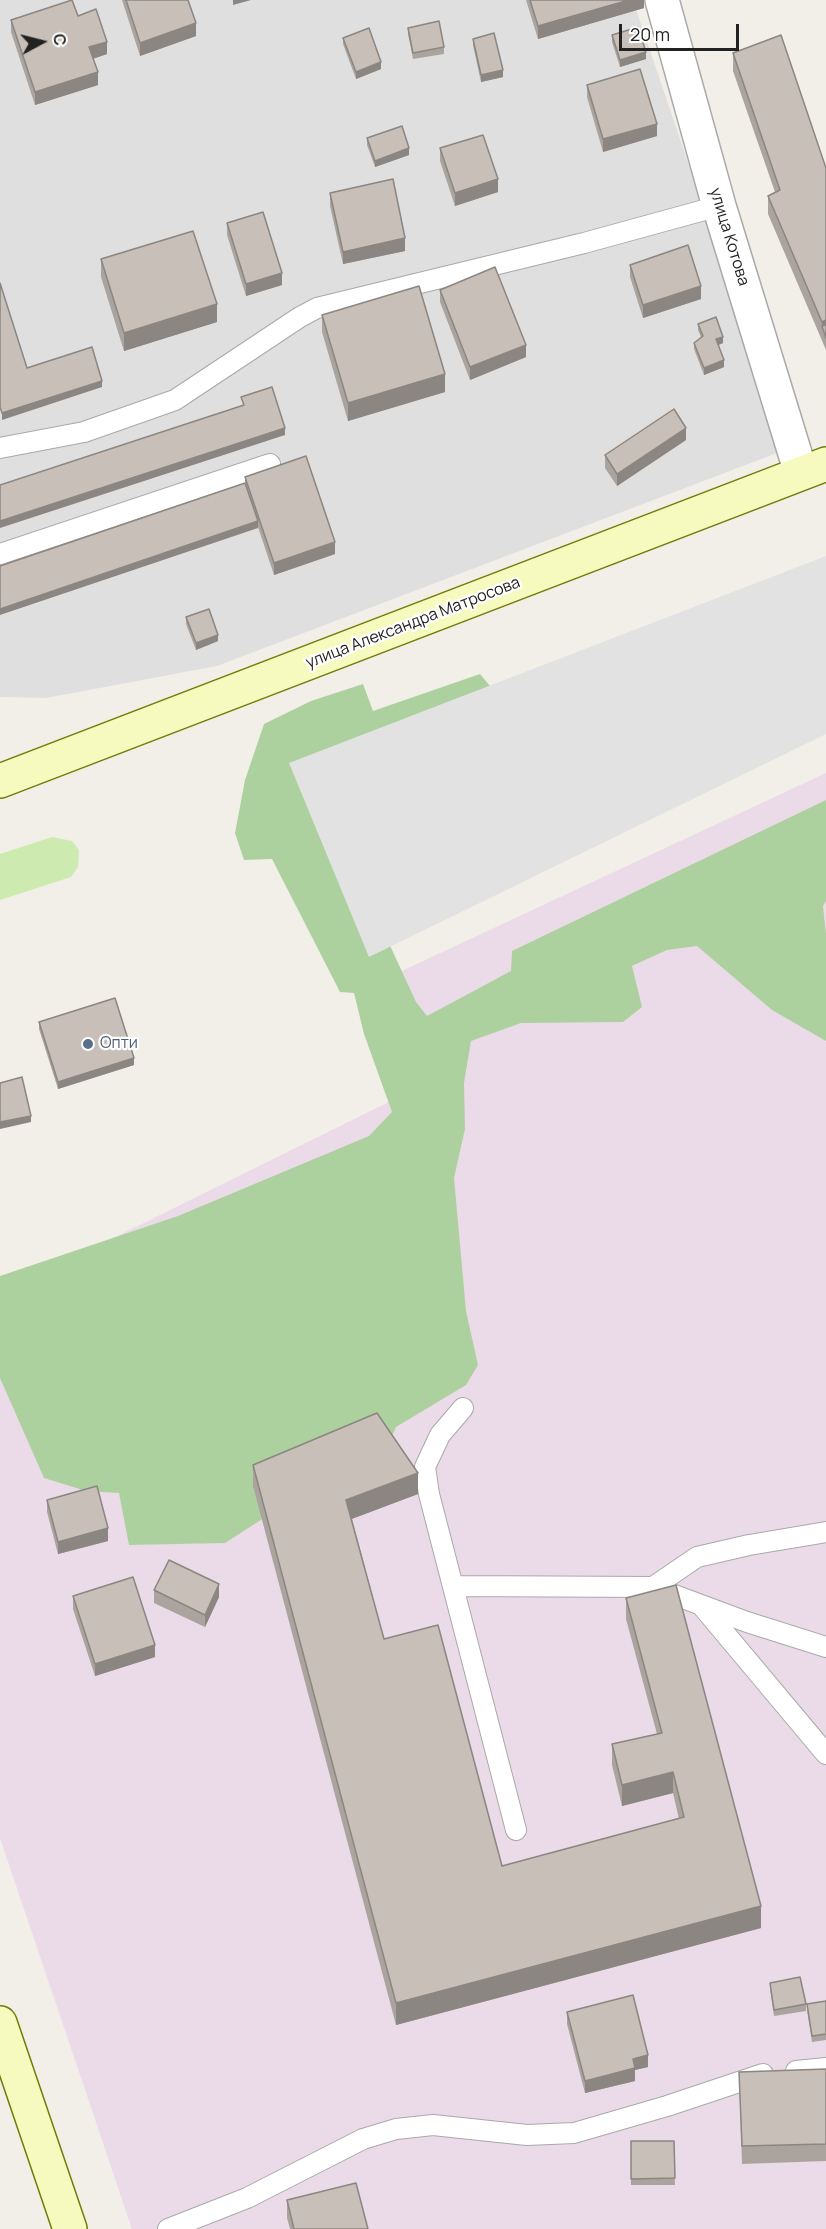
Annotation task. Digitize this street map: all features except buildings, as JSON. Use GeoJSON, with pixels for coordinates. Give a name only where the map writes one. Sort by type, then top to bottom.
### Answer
{"type":"FeatureCollection","features":[{"type":"Feature","properties":{"kind":"street","name":"улица Котова"},"geometry":{"type":"LineString","coordinates":[[662,0],[719,206],[813,469]]}},
{"type":"Feature","properties":{"kind":"street","name":"улица Александра Матросова"},"geometry":{"type":"LineString","coordinates":[[0,781],[813,469]]}},
{"type":"Feature","properties":{"kind":"street"},"geometry":{"type":"LineString","coordinates":[[0,2023],[70,2229]]}},
{"type":"Feature","properties":{"kind":"lane"},"geometry":{"type":"LineString","coordinates":[[0,448],[84,432],[175,400],[317,308],[584,243],[719,206]]}},
{"type":"Feature","properties":{"kind":"lane"},"geometry":{"type":"LineString","coordinates":[[0,554],[270,464]]}},
{"type":"Feature","properties":{"kind":"lane"},"geometry":{"type":"LineString","coordinates":[[463,1408],[440,1435],[425,1467],[429,1494],[516,1830]]}},
{"type":"Feature","properties":{"kind":"lane"},"geometry":{"type":"LineString","coordinates":[[653,1587],[697,1557],[749,1545],[826,1533]]}},
{"type":"Feature","properties":{"kind":"lane"},"geometry":{"type":"LineString","coordinates":[[453,1586],[653,1587],[747,1622],[826,1647]]}},
{"type":"Feature","properties":{"kind":"lane"},"geometry":{"type":"LineString","coordinates":[[698,1602],[826,1754]]}},
{"type":"Feature","properties":{"kind":"lane"},"geometry":{"type":"LineString","coordinates":[[168,2229],[256,2194],[363,2139],[396,2129],[433,2126],[527,2135],[574,2133],[667,2106],[758,2075],[826,2068]]}},
{"type":"Feature","properties":{"kind":"shaded area"},"geometry":{"type":"Polygon","coordinates":[[[0,0],[633,0],[785,450],[217,666],[46,698],[0,697],[0,0]]]}},
{"type":"Feature","properties":{"kind":"shaded area"},"geometry":{"type":"Polygon","coordinates":[[[826,556],[826,734],[369,957],[289,763],[826,556]]]}},
{"type":"Feature","properties":{"kind":"shaded area"},"geometry":{"type":"Polygon","coordinates":[[[826,773],[826,2229],[132,2229],[0,1838],[0,1294],[427,1083],[391,976],[826,773]]]}},
{"type":"Feature","properties":{"kind":"green space"},"geometry":{"type":"Polygon","coordinates":[[[480,674],[495,692],[370,902],[416,1002],[427,1016],[511,971],[512,951],[826,800],[826,901],[823,906],[826,934],[826,1041],[772,1010],[697,946],[667,950],[632,966],[642,1007],[623,1022],[521,1023],[471,1041],[464,1083],[465,1129],[454,1178],[466,1311],[478,1365],[466,1385],[396,1427],[378,1467],[309,1489],[225,1543],[129,1545],[119,1493],[86,1491],[44,1478],[0,1378],[0,1276],[178,1216],[369,1136],[392,1112],[364,1034],[354,993],[340,992],[272,859],[244,860],[235,833],[245,780],[264,724],[311,701],[363,684],[373,711],[480,674]]]}},
{"type":"Feature","properties":{"kind":"green space"},"geometry":{"type":"Polygon","coordinates":[[[52,837],[72,841],[79,850],[78,867],[71,877],[0,900],[0,854],[52,837]]]}},
{"type":"Feature","properties":{"kind":"place","name":"Опти"},"geometry":{"type":"Point","coordinates":[88,1044]}}]}
